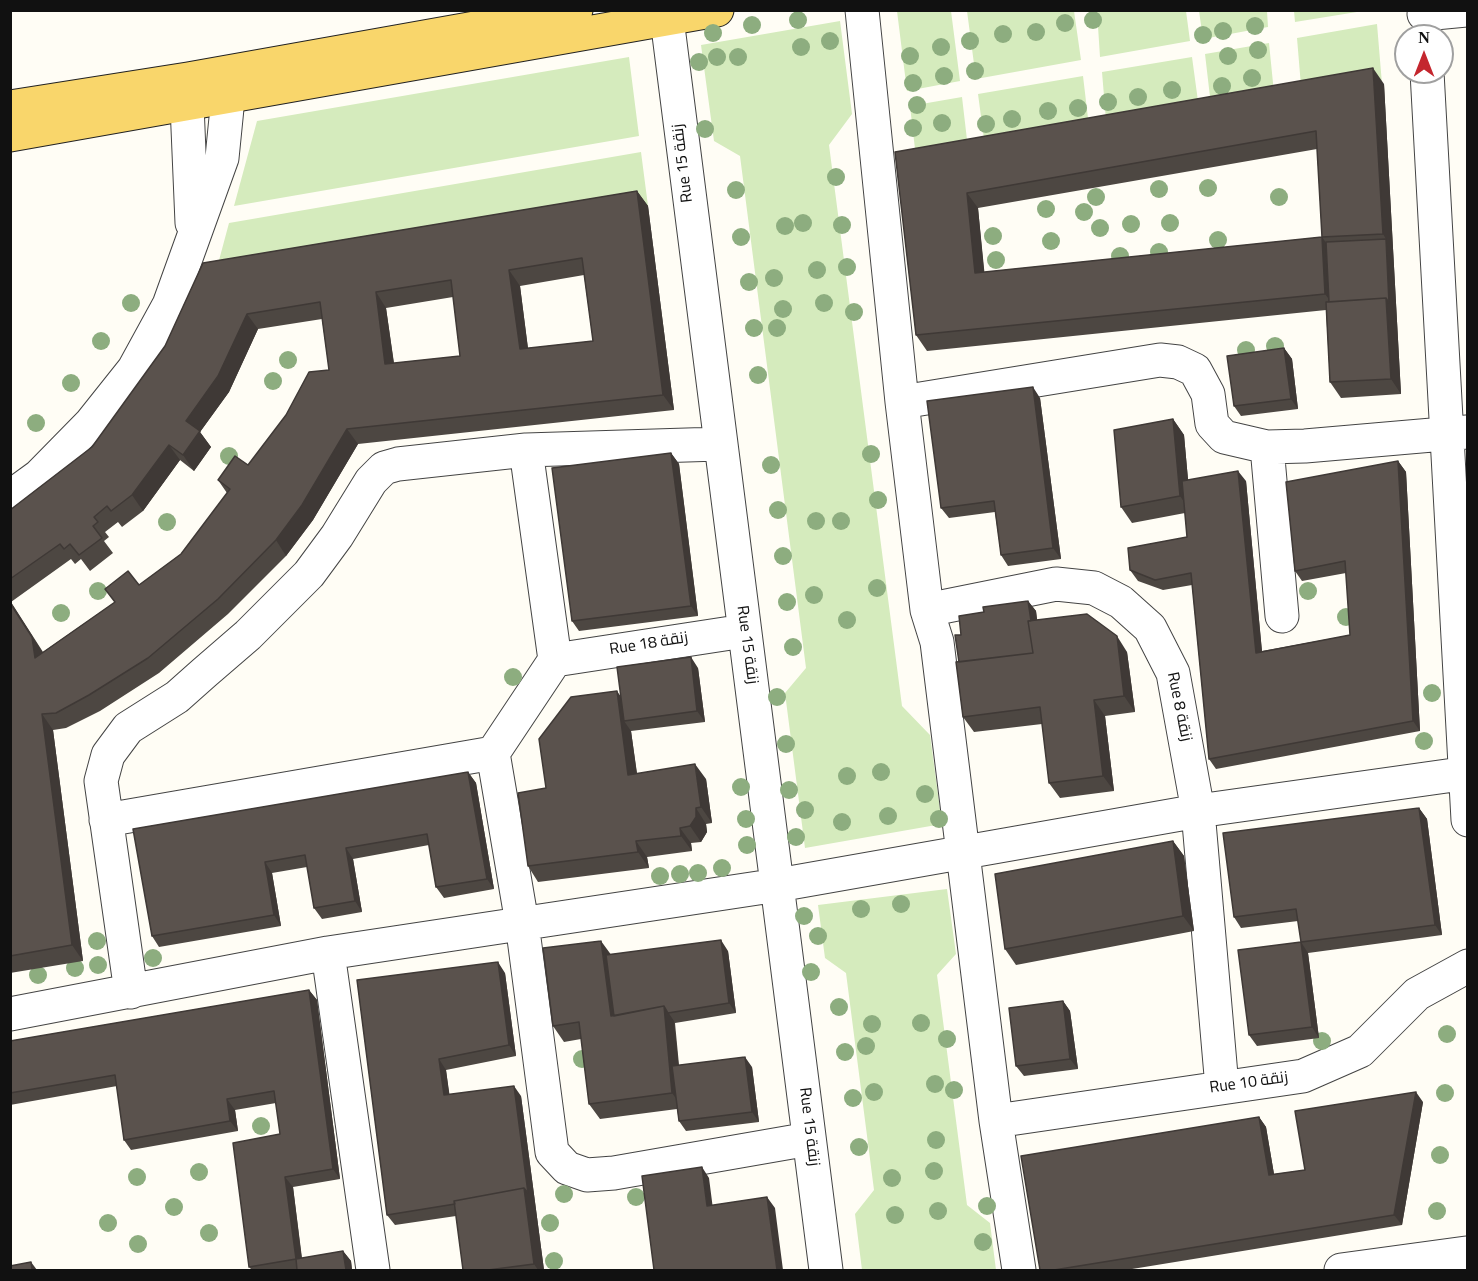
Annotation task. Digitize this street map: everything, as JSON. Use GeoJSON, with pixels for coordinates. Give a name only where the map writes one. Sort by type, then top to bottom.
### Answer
{"type":"FeatureCollection","features":[{"type":"Feature","properties":{"kind":"main road"},"geometry":{"type":"LineString","coordinates":[[10,107],[188,79],[576,10]]}},
{"type":"Feature","properties":{"kind":"main road"},"geometry":{"type":"LineString","coordinates":[[10,135],[717,10]]}},
{"type":"Feature","properties":{"kind":"street"},"geometry":{"type":"LineString","coordinates":[[862,10],[902,402],[927,610],[937,642],[996,1121],[1019,1270]]}},
{"type":"Feature","properties":{"kind":"street"},"geometry":{"type":"LineString","coordinates":[[1424,20],[1466,10]]}},
{"type":"Feature","properties":{"kind":"street","name":"Rue 15 زنقة"},"geometry":{"type":"LineString","coordinates":[[667,19],[719,444],[778,885],[826,1270]]}},
{"type":"Feature","properties":{"kind":"street"},"geometry":{"type":"LineString","coordinates":[[1428,84],[1456,432],[1457,602],[1467,820]]}},
{"type":"Feature","properties":{"kind":"street"},"geometry":{"type":"LineString","coordinates":[[10,496],[39,476],[91,423],[134,369],[169,305],[222,158],[228,98]]}},
{"type":"Feature","properties":{"kind":"street"},"geometry":{"type":"LineString","coordinates":[[187,105],[193,237]]}},
{"type":"Feature","properties":{"kind":"street"},"geometry":{"type":"LineString","coordinates":[[902,402],[1118,365],[1160,360],[1179,362],[1195,370],[1208,394],[1212,424],[1224,437],[1267,447],[1305,447],[1456,432]]}},
{"type":"Feature","properties":{"kind":"street"},"geometry":{"type":"LineString","coordinates":[[130,992],[101,781],[108,754],[128,728],[177,697],[270,614],[309,574],[337,536],[371,481],[384,468],[398,464],[526,450],[719,444]]}},
{"type":"Feature","properties":{"kind":"street"},"geometry":{"type":"LineString","coordinates":[[1267,447],[1282,616]]}},
{"type":"Feature","properties":{"kind":"street"},"geometry":{"type":"LineString","coordinates":[[526,450],[555,660],[493,753],[522,923],[552,1152],[567,1168],[586,1175],[614,1173],[810,1139]]}},
{"type":"Feature","properties":{"kind":"street","name":"Rue 8 زنقة"},"geometry":{"type":"LineString","coordinates":[[927,610],[1056,584],[1094,588],[1121,602],[1150,628],[1173,673],[1198,811],[1222,1087]]}},
{"type":"Feature","properties":{"kind":"street","name":"Rue 18 زنقة"},"geometry":{"type":"LineString","coordinates":[[555,660],[744,631]]}},
{"type":"Feature","properties":{"kind":"street"},"geometry":{"type":"LineString","coordinates":[[106,820],[493,753]]}},
{"type":"Feature","properties":{"kind":"street"},"geometry":{"type":"LineString","coordinates":[[10,1014],[328,952],[778,885],[1198,811],[1466,774]]}},
{"type":"Feature","properties":{"kind":"street"},"geometry":{"type":"LineString","coordinates":[[328,952],[373,1270]]}},
{"type":"Feature","properties":{"kind":"street","name":"Rue 10 زنقة"},"geometry":{"type":"LineString","coordinates":[[996,1121],[1303,1076],[1360,1051],[1417,994],[1467,966]]}},
{"type":"Feature","properties":{"kind":"street"},"geometry":{"type":"LineString","coordinates":[[1341,1270],[1466,1251]]}},
{"type":"Feature","properties":{"kind":"green space"},"geometry":{"type":"Polygon","coordinates":[[[1294,10],[1363,11],[1295,22],[1294,10]]]}},
{"type":"Feature","properties":{"kind":"green space"},"geometry":{"type":"Polygon","coordinates":[[[897,11],[951,11],[960,81],[907,91],[897,11]]]}},
{"type":"Feature","properties":{"kind":"green space"},"geometry":{"type":"Polygon","coordinates":[[[967,11],[1074,11],[1081,60],[976,79],[967,11]]]}},
{"type":"Feature","properties":{"kind":"green space"},"geometry":{"type":"Polygon","coordinates":[[[1097,11],[1186,11],[1190,41],[1100,57],[1097,11]]]}},
{"type":"Feature","properties":{"kind":"green space"},"geometry":{"type":"Polygon","coordinates":[[[1199,11],[1267,11],[1268,27],[1203,39],[1199,11]]]}},
{"type":"Feature","properties":{"kind":"green space"},"geometry":{"type":"Polygon","coordinates":[[[840,21],[852,114],[829,145],[902,706],[930,735],[942,824],[805,848],[785,693],[806,668],[740,156],[714,141],[701,45],[840,21]]]}},
{"type":"Feature","properties":{"kind":"green space"},"geometry":{"type":"Polygon","coordinates":[[[1377,24],[1382,84],[1302,98],[1297,38],[1377,24]]]}},
{"type":"Feature","properties":{"kind":"green space"},"geometry":{"type":"Polygon","coordinates":[[[1269,43],[1275,103],[1212,114],[1205,54],[1269,43]]]}},
{"type":"Feature","properties":{"kind":"green space"},"geometry":{"type":"Polygon","coordinates":[[[629,57],[639,136],[234,206],[257,121],[629,57]]]}},
{"type":"Feature","properties":{"kind":"green space"},"geometry":{"type":"Polygon","coordinates":[[[1192,57],[1200,116],[1107,132],[1102,72],[1192,57]]]}},
{"type":"Feature","properties":{"kind":"green space"},"geometry":{"type":"Polygon","coordinates":[[[1083,76],[1090,135],[986,154],[978,94],[1083,76]]]}},
{"type":"Feature","properties":{"kind":"green space"},"geometry":{"type":"Polygon","coordinates":[[[962,97],[969,157],[917,166],[910,106],[962,97]]]}},
{"type":"Feature","properties":{"kind":"green space"},"geometry":{"type":"Polygon","coordinates":[[[641,152],[648,206],[214,279],[229,223],[641,152]]]}},
{"type":"Feature","properties":{"kind":"green space"},"geometry":{"type":"Polygon","coordinates":[[[947,889],[956,954],[937,975],[967,1205],[990,1223],[996,1270],[862,1270],[855,1214],[874,1190],[846,973],[825,958],[818,905],[947,889]]]}},
{"type":"Feature","properties":{"kind":"building"},"geometry":{"type":"Polygon","coordinates":[[[1373,68],[1383,234],[1322,237],[1325,294],[916,335],[895,152],[1373,68]],[[1316,131],[967,193],[975,273],[1322,237],[1316,131]]]}},
{"type":"Feature","properties":{"kind":"building"},"geometry":{"type":"Polygon","coordinates":[[[637,191],[663,395],[347,429],[302,505],[276,540],[218,599],[148,658],[56,713],[42,714],[72,945],[10,956],[10,603],[32,637],[35,658],[115,602],[105,589],[128,571],[139,585],[181,554],[230,489],[218,480],[235,456],[248,465],[286,415],[309,372],[329,370],[320,302],[247,314],[218,376],[186,421],[200,431],[183,455],[169,445],[132,495],[111,511],[107,506],[94,517],[98,522],[93,526],[102,538],[79,555],[70,544],[64,549],[60,544],[10,579],[10,510],[92,447],[165,346],[203,263],[637,191]],[[582,258],[509,270],[520,349],[593,341],[582,258]],[[451,280],[376,292],[385,364],[460,356],[451,280]]]}},
{"type":"Feature","properties":{"kind":"building"},"geometry":{"type":"Polygon","coordinates":[[[1386,239],[1389,303],[1386,298],[1329,302],[1326,242],[1386,239]]]}},
{"type":"Feature","properties":{"kind":"building"},"geometry":{"type":"Polygon","coordinates":[[[1386,298],[1391,379],[1330,382],[1326,302],[1386,298]]]}},
{"type":"Feature","properties":{"kind":"building"},"geometry":{"type":"Polygon","coordinates":[[[1284,348],[1291,399],[1234,406],[1227,356],[1284,348]]]}},
{"type":"Feature","properties":{"kind":"building"},"geometry":{"type":"Polygon","coordinates":[[[1033,387],[1053,548],[1001,555],[994,501],[941,508],[927,401],[1033,387]]]}},
{"type":"Feature","properties":{"kind":"building"},"geometry":{"type":"Polygon","coordinates":[[[1173,419],[1180,496],[1121,507],[1114,430],[1173,419]]]}},
{"type":"Feature","properties":{"kind":"building"},"geometry":{"type":"Polygon","coordinates":[[[671,453],[691,606],[572,621],[552,468],[671,453]]]}},
{"type":"Feature","properties":{"kind":"building"},"geometry":{"type":"Polygon","coordinates":[[[1398,461],[1413,721],[1209,759],[1191,573],[1155,580],[1130,570],[1128,548],[1187,537],[1182,481],[1238,471],[1256,653],[1350,635],[1345,561],[1295,571],[1286,482],[1398,461]]]}},
{"type":"Feature","properties":{"kind":"building"},"geometry":{"type":"Polygon","coordinates":[[[1028,601],[1031,621],[1028,621],[1033,653],[959,662],[955,635],[961,635],[959,616],[984,612],[983,607],[1028,601]]]}},
{"type":"Feature","properties":{"kind":"building"},"geometry":{"type":"Polygon","coordinates":[[[1087,614],[1117,636],[1124,696],[1094,700],[1103,776],[1049,783],[1040,707],[963,717],[956,662],[1033,653],[1028,621],[1087,614]]]}},
{"type":"Feature","properties":{"kind":"building"},"geometry":{"type":"Polygon","coordinates":[[[691,657],[697,711],[624,721],[617,667],[691,657]]]}},
{"type":"Feature","properties":{"kind":"building"},"geometry":{"type":"Polygon","coordinates":[[[617,691],[628,775],[695,764],[701,807],[696,808],[696,817],[690,826],[680,828],[681,836],[636,841],[638,852],[528,866],[518,793],[546,788],[539,739],[571,697],[617,691]]]}},
{"type":"Feature","properties":{"kind":"building"},"geometry":{"type":"Polygon","coordinates":[[[468,772],[487,879],[436,887],[427,834],[346,848],[355,901],[314,908],[305,855],[265,862],[274,915],[152,936],[133,829],[468,772]]]}},
{"type":"Feature","properties":{"kind":"building"},"geometry":{"type":"Polygon","coordinates":[[[1419,808],[1435,925],[1301,942],[1296,909],[1234,917],[1223,833],[1419,808]]]}},
{"type":"Feature","properties":{"kind":"building"},"geometry":{"type":"Polygon","coordinates":[[[1173,841],[1183,916],[1005,949],[995,874],[1173,841]]]}},
{"type":"Feature","properties":{"kind":"building"},"geometry":{"type":"Polygon","coordinates":[[[721,940],[729,1003],[668,1013],[664,1006],[614,1016],[606,955],[721,940]]]}},
{"type":"Feature","properties":{"kind":"building"},"geometry":{"type":"Polygon","coordinates":[[[601,941],[611,1016],[664,1006],[672,1093],[589,1104],[579,1022],[553,1026],[543,948],[601,941]]]}},
{"type":"Feature","properties":{"kind":"building"},"geometry":{"type":"Polygon","coordinates":[[[1301,942],[1312,1027],[1249,1035],[1238,950],[1301,942]]]}},
{"type":"Feature","properties":{"kind":"building"},"geometry":{"type":"Polygon","coordinates":[[[498,962],[509,1045],[439,1059],[444,1095],[514,1086],[528,1193],[524,1188],[454,1201],[455,1204],[387,1215],[357,980],[498,962]]]}},
{"type":"Feature","properties":{"kind":"building"},"geometry":{"type":"Polygon","coordinates":[[[309,990],[333,1169],[285,1177],[296,1259],[249,1267],[233,1143],[280,1134],[274,1091],[227,1099],[230,1121],[124,1140],[115,1075],[10,1093],[10,1041],[309,990]]]}},
{"type":"Feature","properties":{"kind":"building"},"geometry":{"type":"Polygon","coordinates":[[[1063,1001],[1070,1059],[1016,1066],[1009,1008],[1063,1001]]]}},
{"type":"Feature","properties":{"kind":"building"},"geometry":{"type":"Polygon","coordinates":[[[745,1057],[752,1112],[679,1121],[672,1066],[745,1057]]]}},
{"type":"Feature","properties":{"kind":"building"},"geometry":{"type":"Polygon","coordinates":[[[1416,1092],[1394,1215],[1054,1270],[1040,1270],[1021,1156],[1259,1117],[1269,1175],[1305,1170],[1295,1111],[1416,1092]]]}},
{"type":"Feature","properties":{"kind":"building"},"geometry":{"type":"Polygon","coordinates":[[[702,1167],[707,1206],[767,1197],[777,1270],[654,1270],[642,1176],[702,1167]]]}},
{"type":"Feature","properties":{"kind":"building"},"geometry":{"type":"Polygon","coordinates":[[[524,1188],[534,1264],[488,1270],[463,1270],[454,1201],[524,1188]]]}},
{"type":"Feature","properties":{"kind":"building"},"geometry":{"type":"Polygon","coordinates":[[[343,1251],[346,1270],[297,1270],[296,1259],[343,1251]]]}},
{"type":"Feature","properties":{"kind":"building"},"geometry":{"type":"Polygon","coordinates":[[[31,1262],[32,1270],[10,1270],[10,1266],[31,1262]]]}}]}
